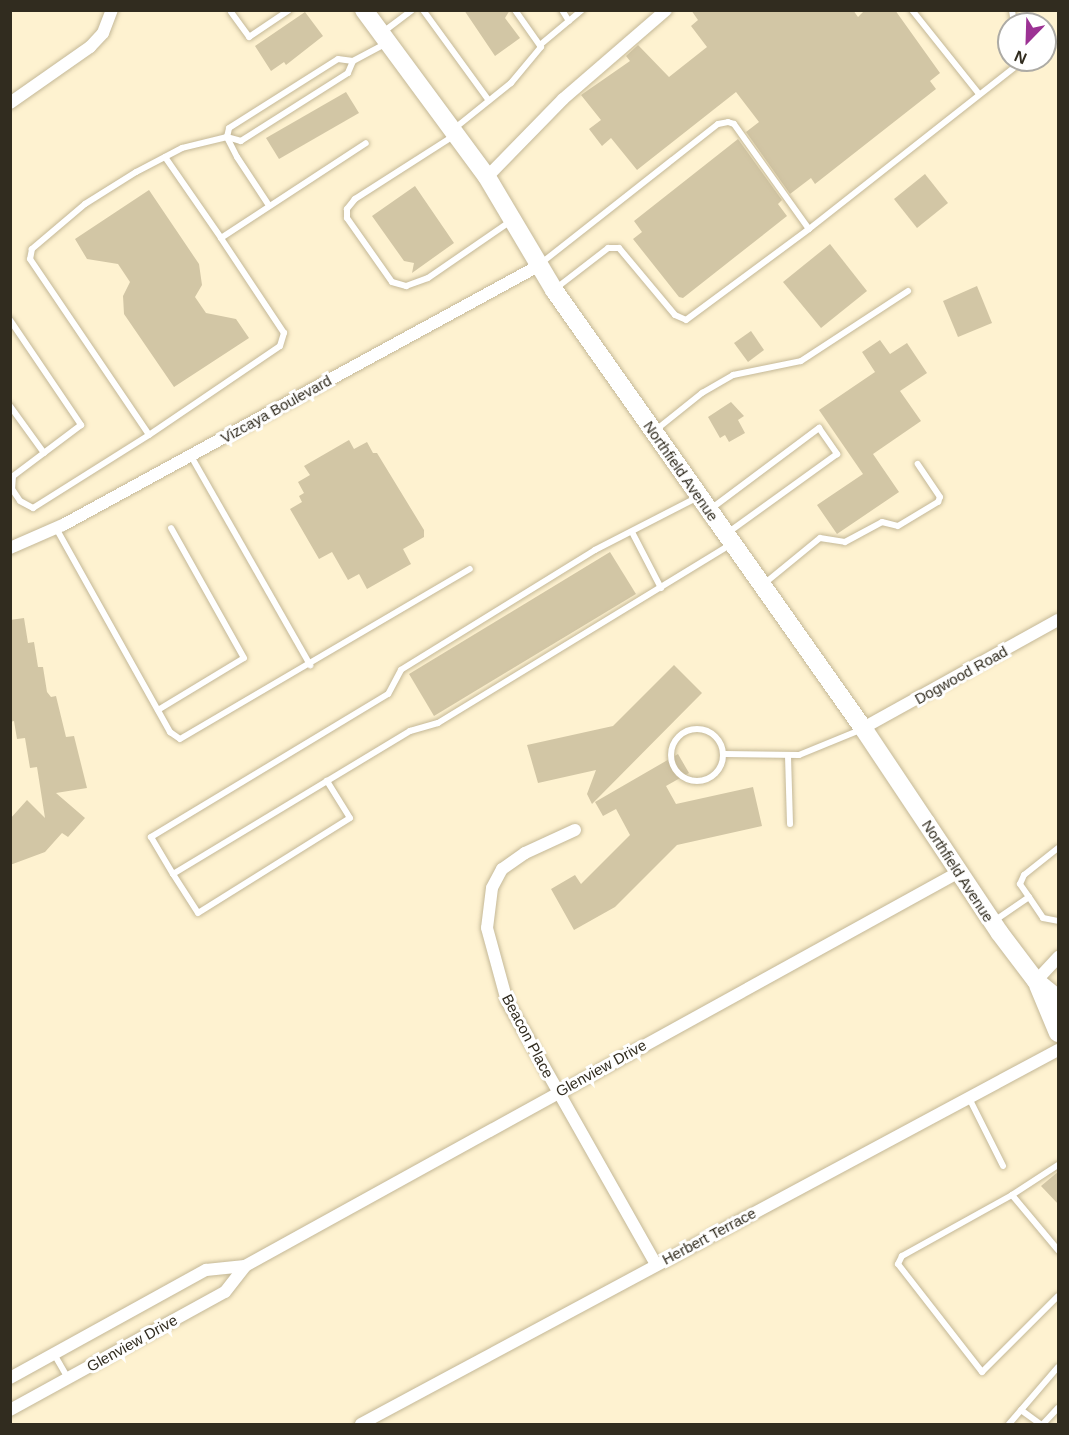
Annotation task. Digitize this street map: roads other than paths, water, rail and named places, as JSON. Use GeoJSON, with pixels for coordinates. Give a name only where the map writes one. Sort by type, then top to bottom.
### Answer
{"type":"FeatureCollection","features":[{"type":"Feature","properties":{"kind":"main road","name":"Northfield Avenue"},"geometry":{"type":"LineString","coordinates":[[364,10],[487,177],[554,290],[863,728],[995,927],[1036,981]]}},
{"type":"Feature","properties":{"kind":"main road"},"geometry":{"type":"LineString","coordinates":[[1036,981],[1059,999]]}},
{"type":"Feature","properties":{"kind":"main road"},"geometry":{"type":"LineString","coordinates":[[1036,981],[1059,1033]]}},
{"type":"Feature","properties":{"kind":"street"},"geometry":{"type":"LineString","coordinates":[[10,103],[90,47],[103,33],[112,10]]}},
{"type":"Feature","properties":{"kind":"street"},"geometry":{"type":"LineString","coordinates":[[487,177],[564,99],[666,10]]}},
{"type":"Feature","properties":{"kind":"street","name":"Vizcaya Boulevard"},"geometry":{"type":"LineString","coordinates":[[10,548],[56,528],[540,265]]}},
{"type":"Feature","properties":{"kind":"street","name":"Dogwood Road"},"geometry":{"type":"LineString","coordinates":[[863,728],[1059,620]]}},
{"type":"Feature","properties":{"kind":"street","name":"Beacon Place"},"geometry":{"type":"LineString","coordinates":[[575,830],[525,853],[502,869],[492,888],[486,928],[507,1001],[656,1264]]}},
{"type":"Feature","properties":{"kind":"street","name":"Glenview Drive"},"geometry":{"type":"LineString","coordinates":[[10,1378],[206,1270],[245,1266],[959,872]]}},
{"type":"Feature","properties":{"kind":"street"},"geometry":{"type":"LineString","coordinates":[[1036,981],[1059,957]]}},
{"type":"Feature","properties":{"kind":"street","name":"Herbert Terrace"},"geometry":{"type":"LineString","coordinates":[[361,1425],[656,1264],[1059,1050]]}},
{"type":"Feature","properties":{"kind":"street","name":"Glenview Drive"},"geometry":{"type":"LineString","coordinates":[[10,1410],[225,1292],[245,1266]]}},
{"type":"Feature","properties":{"kind":"lane"},"geometry":{"type":"LineString","coordinates":[[231,12],[249,37],[289,10]]}},
{"type":"Feature","properties":{"kind":"lane"},"geometry":{"type":"LineString","coordinates":[[149,435],[30,259],[32,249],[85,204],[182,148],[227,137],[241,141],[348,73],[353,61],[384,38],[412,10]]}},
{"type":"Feature","properties":{"kind":"lane"},"geometry":{"type":"LineString","coordinates":[[423,10],[489,101]]}},
{"type":"Feature","properties":{"kind":"lane"},"geometry":{"type":"LineString","coordinates":[[515,10],[540,45]]}},
{"type":"Feature","properties":{"kind":"lane"},"geometry":{"type":"LineString","coordinates":[[562,10],[570,21]]}},
{"type":"Feature","properties":{"kind":"lane"},"geometry":{"type":"LineString","coordinates":[[512,220],[428,278],[406,286],[392,282],[347,218],[347,209],[355,200],[454,132],[511,83],[540,45],[582,10]]}},
{"type":"Feature","properties":{"kind":"lane"},"geometry":{"type":"LineString","coordinates":[[912,10],[979,94]]}},
{"type":"Feature","properties":{"kind":"lane"},"geometry":{"type":"LineString","coordinates":[[268,204],[227,137],[229,128],[338,59],[353,61]]}},
{"type":"Feature","properties":{"kind":"lane"},"geometry":{"type":"LineString","coordinates":[[554,290],[608,248],[619,248],[675,315],[686,320],[809,229],[1008,72]]}},
{"type":"Feature","properties":{"kind":"lane"},"geometry":{"type":"LineString","coordinates":[[540,265],[718,124],[728,122],[734,124],[809,229]]}},
{"type":"Feature","properties":{"kind":"lane"},"geometry":{"type":"LineString","coordinates":[[221,238],[268,204],[366,143]]}},
{"type":"Feature","properties":{"kind":"lane"},"geometry":{"type":"LineString","coordinates":[[10,320],[81,425],[13,476],[12,482],[20,501],[33,508],[149,435],[280,346],[284,333],[165,157]]}},
{"type":"Feature","properties":{"kind":"lane"},"geometry":{"type":"LineString","coordinates":[[654,431],[702,393],[733,375],[801,361],[908,291]]}},
{"type":"Feature","properties":{"kind":"lane"},"geometry":{"type":"LineString","coordinates":[[10,406],[44,453]]}},
{"type":"Feature","properties":{"kind":"lane"},"geometry":{"type":"LineString","coordinates":[[173,874],[327,781],[410,731],[438,723],[661,588],[729,539],[837,454],[819,428],[704,504],[595,550],[401,670],[388,694],[151,837],[173,874],[198,913],[350,818],[327,781]]}},
{"type":"Feature","properties":{"kind":"lane"},"geometry":{"type":"LineString","coordinates":[[191,455],[310,665]]}},
{"type":"Feature","properties":{"kind":"lane"},"geometry":{"type":"LineString","coordinates":[[762,585],[823,537],[842,543],[882,522],[897,526],[938,502],[940,497],[918,464]]}},
{"type":"Feature","properties":{"kind":"lane"},"geometry":{"type":"LineString","coordinates":[[56,528],[170,732],[180,739],[310,665],[470,569]]}},
{"type":"Feature","properties":{"kind":"lane"},"geometry":{"type":"LineString","coordinates":[[158,710],[244,658],[171,528]]}},
{"type":"Feature","properties":{"kind":"lane"},"geometry":{"type":"LineString","coordinates":[[633,534],[661,588]]}},
{"type":"Feature","properties":{"kind":"lane"},"geometry":{"type":"LineString","coordinates":[[724,754],[788,756],[863,728]]}},
{"type":"Feature","properties":{"kind":"lane"},"geometry":{"type":"LineString","coordinates":[[695,729],[712,733],[724,754],[723,763],[712,777],[695,782],[679,774],[671,759],[679,735],[695,729]]}},
{"type":"Feature","properties":{"kind":"lane"},"geometry":{"type":"LineString","coordinates":[[788,756],[790,824]]}},
{"type":"Feature","properties":{"kind":"lane"},"geometry":{"type":"LineString","coordinates":[[1059,848],[1024,875],[1020,884],[1043,918],[1059,921]]}},
{"type":"Feature","properties":{"kind":"lane"},"geometry":{"type":"LineString","coordinates":[[995,927],[1029,897]]}},
{"type":"Feature","properties":{"kind":"lane"},"geometry":{"type":"LineString","coordinates":[[969,1098],[1003,1166]]}},
{"type":"Feature","properties":{"kind":"lane"},"geometry":{"type":"LineString","coordinates":[[1059,1165],[1012,1195],[902,1256],[898,1264],[982,1372],[1059,1296]]}},
{"type":"Feature","properties":{"kind":"lane"},"geometry":{"type":"LineString","coordinates":[[1012,1195],[1059,1250]]}},
{"type":"Feature","properties":{"kind":"lane"},"geometry":{"type":"LineString","coordinates":[[54,1354],[68,1378]]}},
{"type":"Feature","properties":{"kind":"lane"},"geometry":{"type":"LineString","coordinates":[[1009,1425],[1059,1367]]}},
{"type":"Feature","properties":{"kind":"lane"},"geometry":{"type":"LineString","coordinates":[[1021,1410],[1041,1425],[1059,1408]]}}]}
